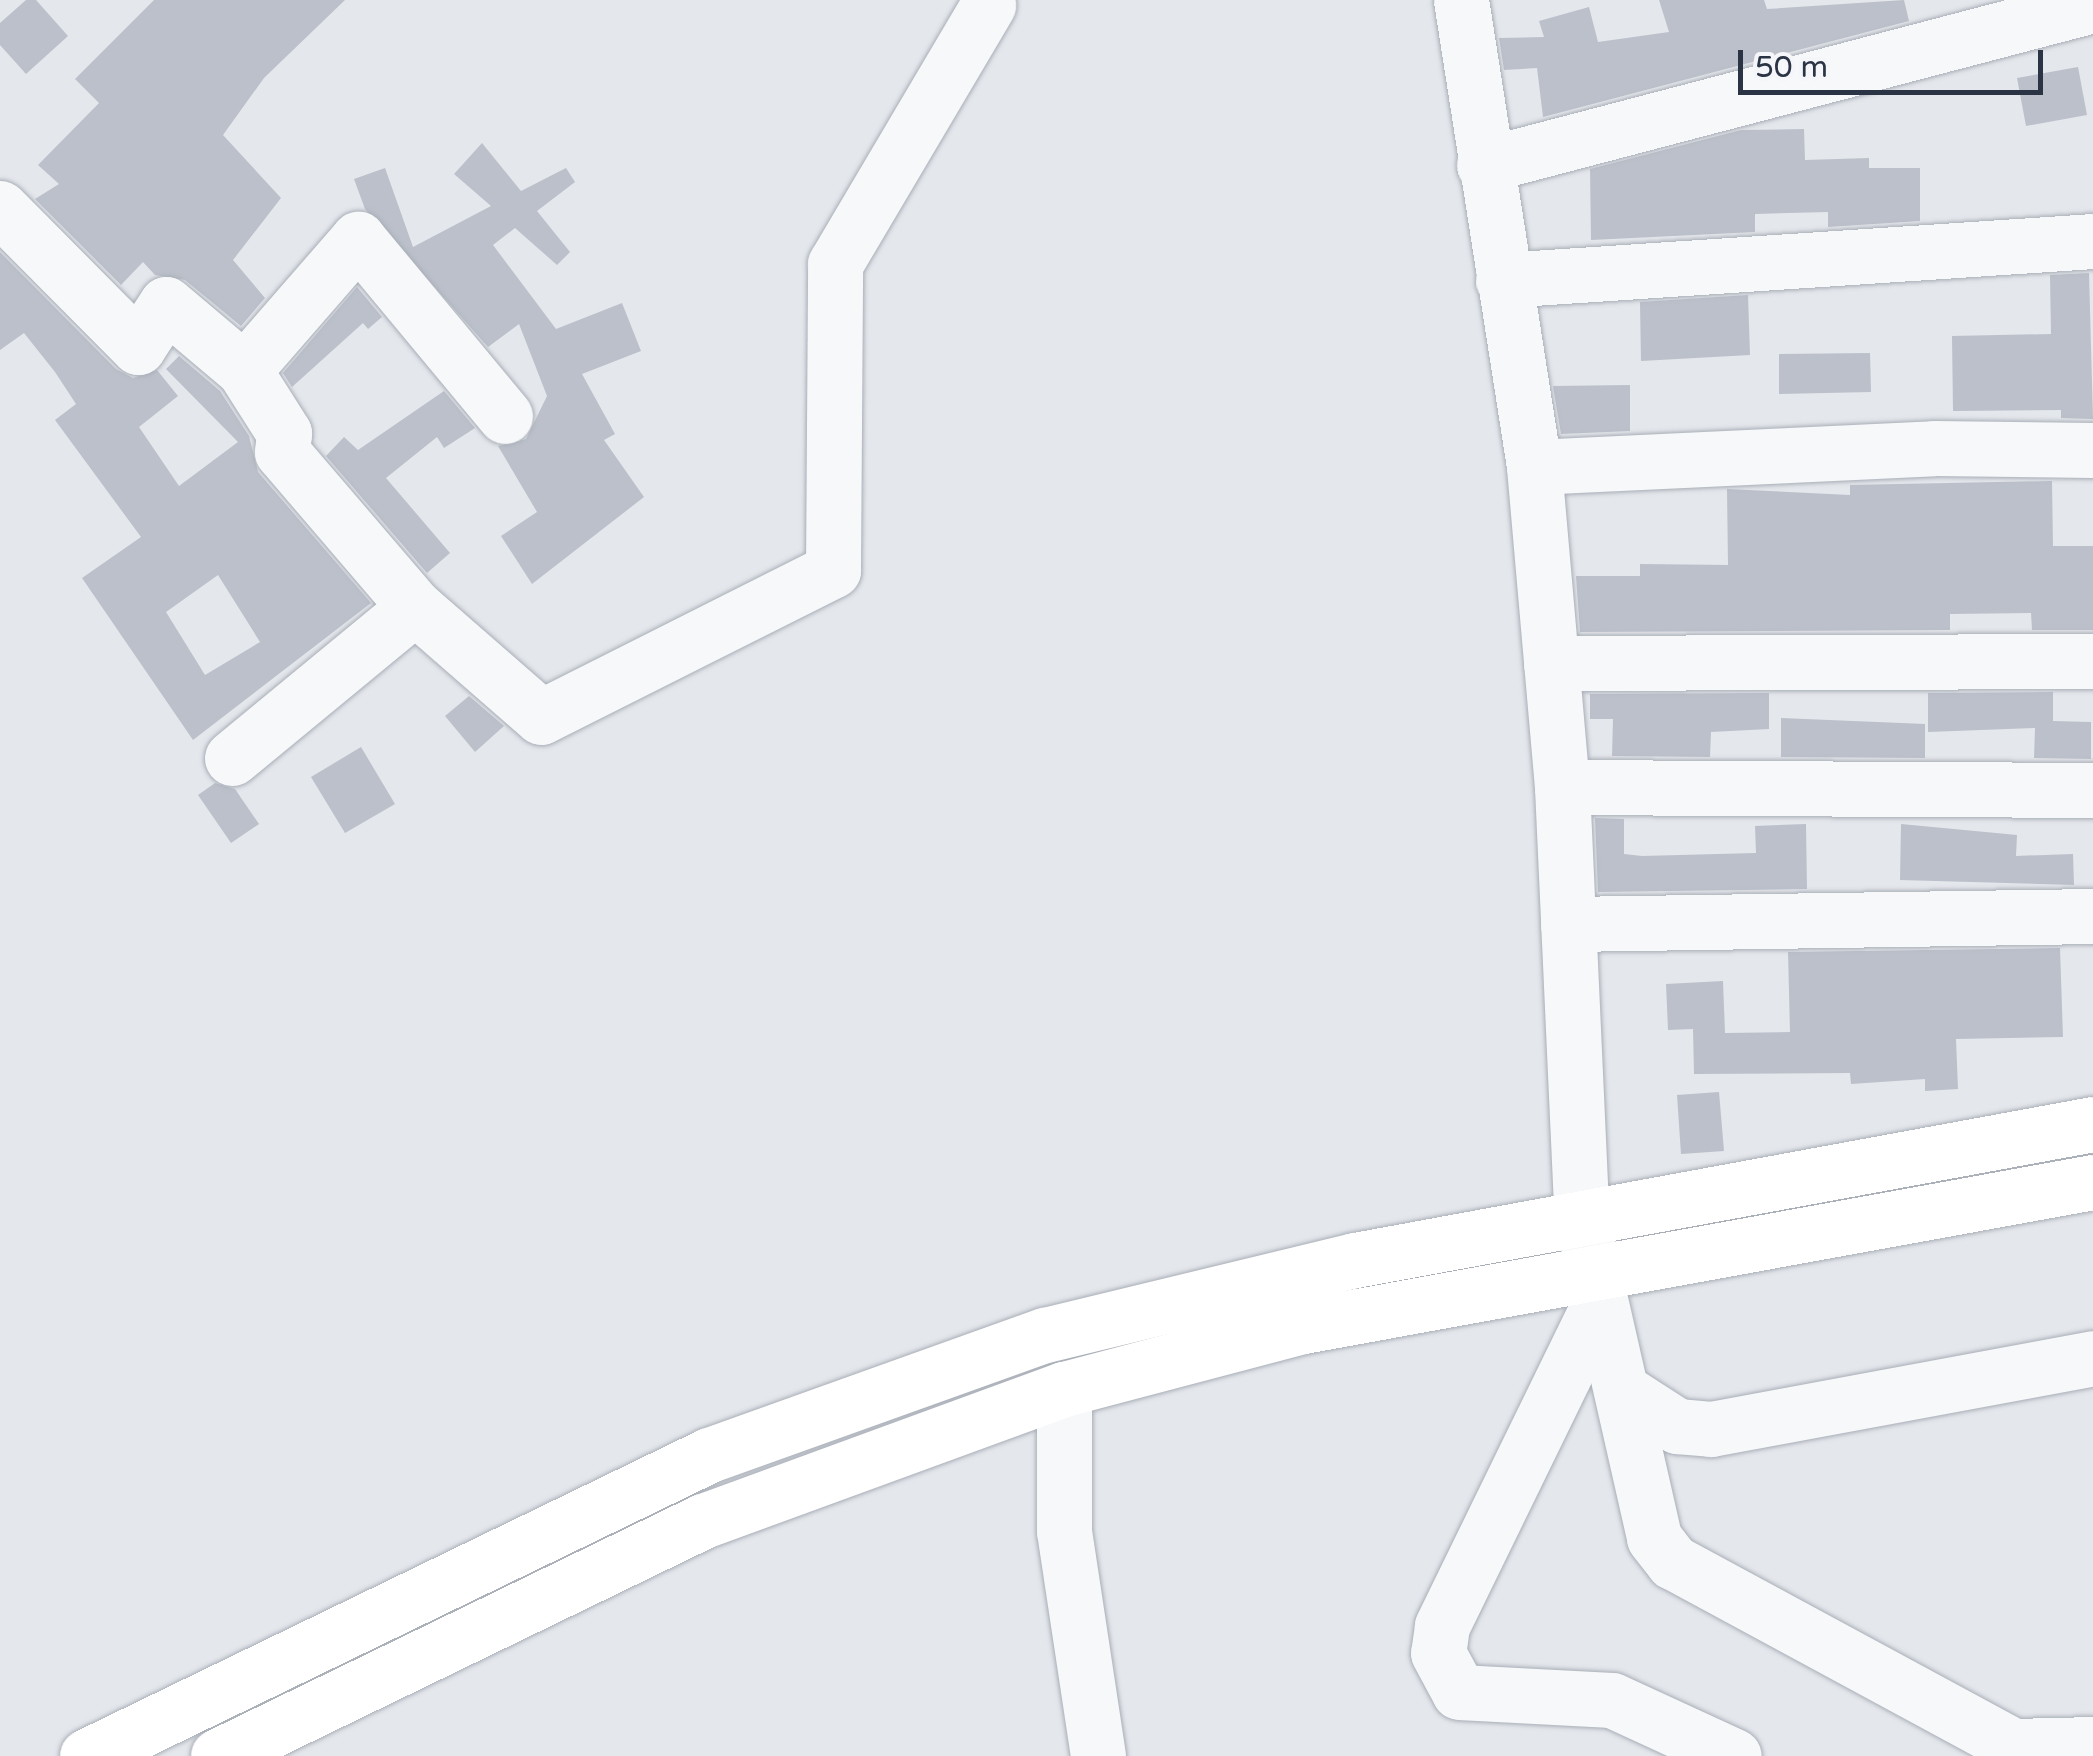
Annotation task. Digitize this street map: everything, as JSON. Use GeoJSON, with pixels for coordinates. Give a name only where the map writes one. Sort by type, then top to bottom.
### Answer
{"type":"FeatureCollection","features":[{"type":"Feature","properties":{"kind":"main road"},"geometry":{"type":"LineString","coordinates":[[87,1756],[489,1556],[802,1418],[1142,1307],[1591,1266],[2093,1124]]}},
{"type":"Feature","properties":{"kind":"main road"},"geometry":{"type":"LineString","coordinates":[[218,1756],[703,1521],[1064,1388],[1303,1326],[1591,1266],[2093,1182]]}},
{"type":"Feature","properties":{"kind":"street"},"geometry":{"type":"LineString","coordinates":[[1462,0],[1484,165],[1534,467],[1562,787],[1591,1266],[1664,1555],[2013,1746],[2093,1744]]}},
{"type":"Feature","properties":{"kind":"street"},"geometry":{"type":"LineString","coordinates":[[0,208],[138,347],[166,304],[244,370],[284,433],[282,452],[414,607],[541,717],[833,570],[835,264],[988,4]]}},
{"type":"Feature","properties":{"kind":"street"},"geometry":{"type":"LineString","coordinates":[[1484,165],[2093,4]]}},
{"type":"Feature","properties":{"kind":"street"},"geometry":{"type":"LineString","coordinates":[[244,370],[358,239],[506,416]]}},
{"type":"Feature","properties":{"kind":"street"},"geometry":{"type":"LineString","coordinates":[[1503,280],[2093,242]]}},
{"type":"Feature","properties":{"kind":"street"},"geometry":{"type":"LineString","coordinates":[[1534,467],[1934,448],[2093,450]]}},
{"type":"Feature","properties":{"kind":"street"},"geometry":{"type":"LineString","coordinates":[[232,758],[414,607]]}},
{"type":"Feature","properties":{"kind":"street"},"geometry":{"type":"LineString","coordinates":[[1551,663],[2093,661]]}},
{"type":"Feature","properties":{"kind":"street"},"geometry":{"type":"LineString","coordinates":[[1562,787],[2093,790]]}},
{"type":"Feature","properties":{"kind":"street"},"geometry":{"type":"LineString","coordinates":[[1568,924],[2093,916]]}},
{"type":"Feature","properties":{"kind":"street"},"geometry":{"type":"LineString","coordinates":[[1591,1266],[1442,1626],[1438,1653],[1459,1692],[1612,1700],[1734,1756]]}},
{"type":"Feature","properties":{"kind":"street"},"geometry":{"type":"LineString","coordinates":[[1622,1390],[1677,1426],[1710,1429],[2093,1358]]}},
{"type":"Feature","properties":{"kind":"street"},"geometry":{"type":"LineString","coordinates":[[1064,1388],[1064,1531],[1098,1756]]}},
{"type":"Feature","properties":{"kind":"building"},"geometry":{"type":"Polygon","coordinates":[[[26,0],[36,0],[68,36],[26,74],[0,45],[0,23],[26,0]]]}},
{"type":"Feature","properties":{"kind":"building"},"geometry":{"type":"Polygon","coordinates":[[[154,0],[345,0],[264,78],[223,135],[281,198],[233,260],[265,298],[241,326],[185,280],[155,275],[143,262],[121,285],[35,199],[59,184],[38,165],[99,103],[75,79],[154,0]]]}},
{"type":"Feature","properties":{"kind":"building"},"geometry":{"type":"Polygon","coordinates":[[[1659,0],[1764,0],[1767,9],[1904,0],[1909,21],[1543,117],[1537,68],[1504,70],[1499,38],[1544,37],[1539,21],[1589,7],[1598,42],[1669,32],[1659,0]]]}},
{"type":"Feature","properties":{"kind":"building"},"geometry":{"type":"Polygon","coordinates":[[[2078,67],[2087,115],[2026,126],[2017,78],[2078,67]]]}},
{"type":"Feature","properties":{"kind":"building"},"geometry":{"type":"Polygon","coordinates":[[[1804,129],[1805,160],[1869,158],[1869,168],[1920,168],[1920,221],[1828,227],[1828,212],[1755,214],[1755,232],[1591,240],[1590,169],[1741,130],[1804,129]]]}},
{"type":"Feature","properties":{"kind":"building"},"geometry":{"type":"Polygon","coordinates":[[[482,143],[521,191],[566,168],[575,182],[537,211],[570,252],[557,265],[515,228],[493,245],[556,329],[622,303],[641,351],[582,374],[615,434],[604,440],[644,497],[532,584],[501,536],[537,512],[498,446],[526,439],[547,396],[519,324],[488,347],[365,209],[354,179],[385,168],[413,247],[491,206],[454,174],[482,143]]]}},
{"type":"Feature","properties":{"kind":"building"},"geometry":{"type":"Polygon","coordinates":[[[0,252],[116,369],[133,378],[157,370],[178,396],[139,427],[179,486],[238,442],[166,369],[179,356],[220,391],[249,436],[258,472],[371,603],[193,740],[82,578],[141,537],[55,420],[76,404],[24,333],[0,350],[0,252]],[[218,575],[166,612],[205,675],[260,642],[218,575]]]}},
{"type":"Feature","properties":{"kind":"building"},"geometry":{"type":"Polygon","coordinates":[[[2089,273],[2093,419],[2061,418],[2061,410],[1953,411],[1952,336],[2051,334],[2050,275],[2089,273]]]}},
{"type":"Feature","properties":{"kind":"building"},"geometry":{"type":"Polygon","coordinates":[[[357,287],[382,317],[368,329],[363,323],[292,387],[283,373],[357,287]]]}},
{"type":"Feature","properties":{"kind":"building"},"geometry":{"type":"Polygon","coordinates":[[[1748,295],[1750,355],[1641,361],[1640,302],[1748,295]]]}},
{"type":"Feature","properties":{"kind":"building"},"geometry":{"type":"Polygon","coordinates":[[[1870,353],[1871,392],[1779,394],[1779,354],[1870,353]]]}},
{"type":"Feature","properties":{"kind":"building"},"geometry":{"type":"Polygon","coordinates":[[[1630,385],[1630,431],[1561,434],[1553,386],[1630,385]]]}},
{"type":"Feature","properties":{"kind":"building"},"geometry":{"type":"Polygon","coordinates":[[[444,391],[475,428],[444,448],[437,437],[386,478],[450,553],[427,573],[326,456],[344,437],[358,450],[444,391]]]}},
{"type":"Feature","properties":{"kind":"building"},"geometry":{"type":"Polygon","coordinates":[[[2052,481],[2053,546],[2093,546],[2093,630],[2032,630],[2031,613],[1950,614],[1950,630],[1580,632],[1576,576],[1640,576],[1640,564],[1728,565],[1727,489],[1850,495],[1850,485],[2052,481]]]}},
{"type":"Feature","properties":{"kind":"building"},"geometry":{"type":"Polygon","coordinates":[[[2053,692],[2053,721],[2091,722],[2091,759],[2034,758],[2035,728],[1928,732],[1928,693],[2053,692]]]}},
{"type":"Feature","properties":{"kind":"building"},"geometry":{"type":"Polygon","coordinates":[[[1769,693],[1769,729],[1711,732],[1710,757],[1612,756],[1613,719],[1590,719],[1590,694],[1769,693]]]}},
{"type":"Feature","properties":{"kind":"building"},"geometry":{"type":"Polygon","coordinates":[[[469,696],[504,726],[475,752],[445,716],[469,696]]]}},
{"type":"Feature","properties":{"kind":"building"},"geometry":{"type":"Polygon","coordinates":[[[1781,718],[1925,724],[1925,758],[1781,757],[1781,718]]]}},
{"type":"Feature","properties":{"kind":"building"},"geometry":{"type":"Polygon","coordinates":[[[361,747],[395,804],[345,833],[311,777],[361,747]]]}},
{"type":"Feature","properties":{"kind":"building"},"geometry":{"type":"Polygon","coordinates":[[[215,783],[235,789],[259,824],[231,843],[198,795],[215,783]]]}},
{"type":"Feature","properties":{"kind":"building"},"geometry":{"type":"Polygon","coordinates":[[[1595,818],[1624,819],[1624,854],[1642,856],[1756,853],[1755,826],[1806,824],[1807,889],[1598,892],[1595,818]]]}},
{"type":"Feature","properties":{"kind":"building"},"geometry":{"type":"Polygon","coordinates":[[[1901,824],[2017,835],[2016,856],[2073,854],[2074,885],[1900,880],[1901,824]]]}},
{"type":"Feature","properties":{"kind":"building"},"geometry":{"type":"Polygon","coordinates":[[[2060,948],[2063,1037],[1956,1039],[1958,1089],[1925,1091],[1925,1079],[1851,1084],[1850,1073],[1694,1074],[1693,1029],[1668,1030],[1666,984],[1723,981],[1725,1033],[1790,1032],[1788,952],[2060,948]]]}},
{"type":"Feature","properties":{"kind":"building"},"geometry":{"type":"Polygon","coordinates":[[[1719,1092],[1724,1151],[1681,1154],[1677,1095],[1719,1092]]]}}]}
